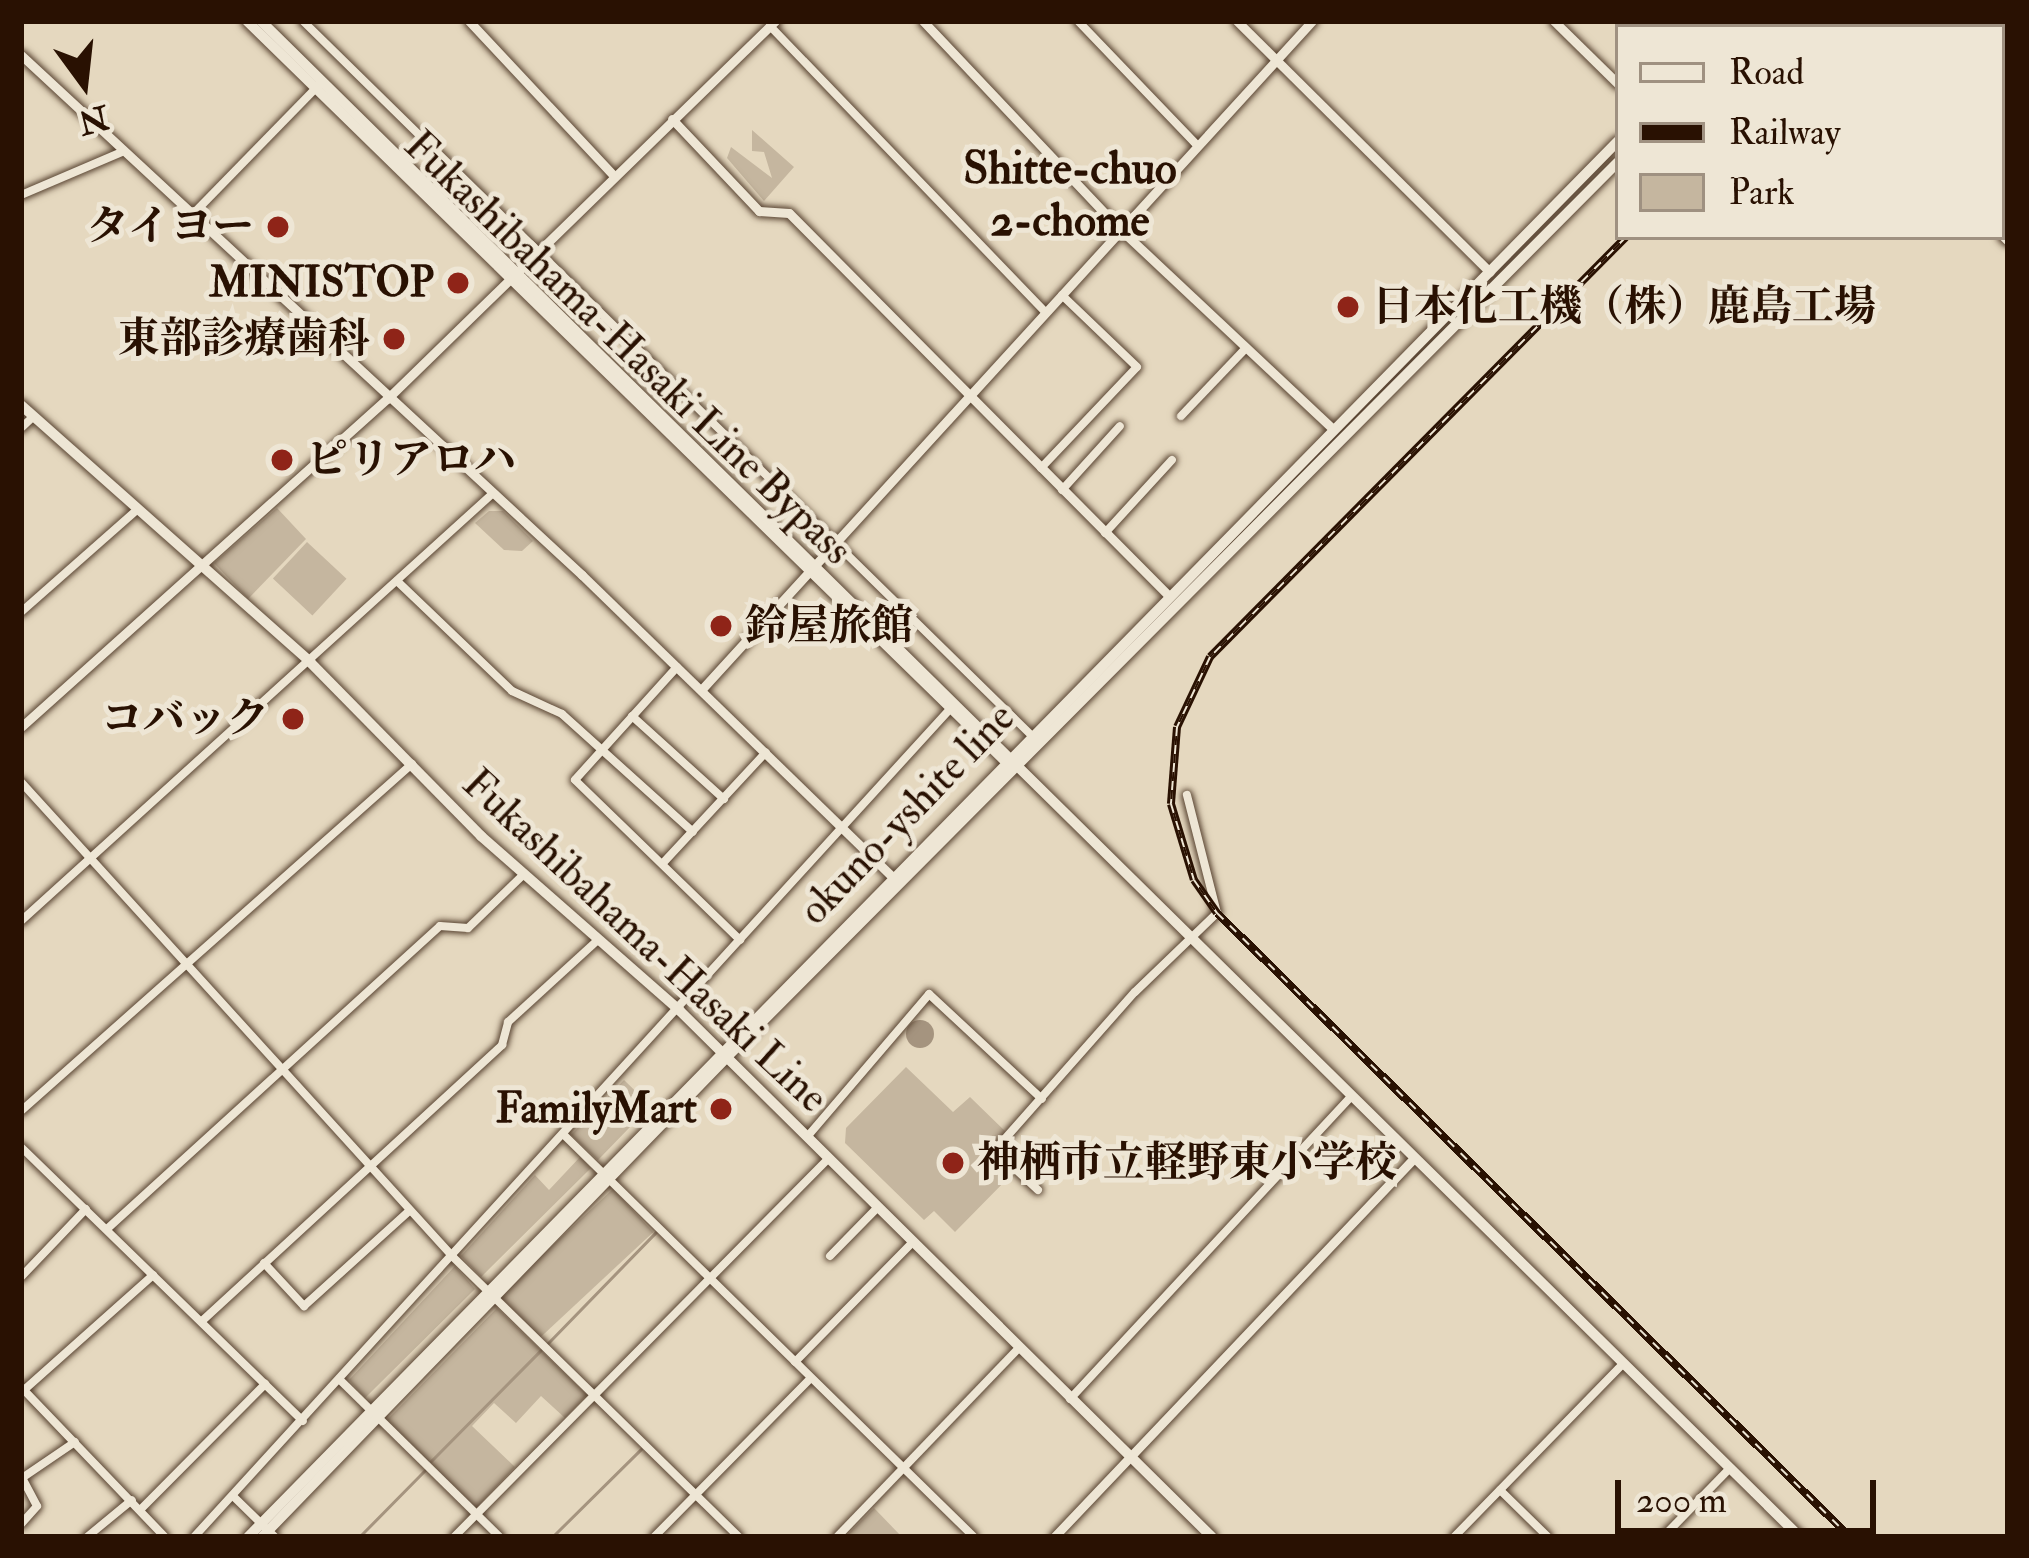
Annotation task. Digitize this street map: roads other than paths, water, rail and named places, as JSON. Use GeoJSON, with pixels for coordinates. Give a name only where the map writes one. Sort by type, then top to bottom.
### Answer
{"type":"FeatureCollection","features":[{"type":"Feature","properties":{"kind":"main road","name":"Fukashibahama-Hasaki Line Bypass"},"geometry":{"type":"LineString","coordinates":[[247,21],[319,85],[1006,758]]}},
{"type":"Feature","properties":{"kind":"main road","name":"Fukashibahama-Hasaki Line Bypass"},"geometry":{"type":"LineString","coordinates":[[261,21],[319,85]]}},
{"type":"Feature","properties":{"kind":"main road","name":"okuno-yshite line"},"geometry":{"type":"LineString","coordinates":[[248,1537],[267,1532],[374,1414],[1006,758],[1615,144]]}},
{"type":"Feature","properties":{"kind":"main road","name":"okuno-yshite line"},"geometry":{"type":"LineString","coordinates":[[723,1055],[1017,768],[1615,166]]}},
{"type":"Feature","properties":{"kind":"main road","name":"Fukashibahama-Hasaki Line"},"geometry":{"type":"LineString","coordinates":[[21,405],[310,662],[525,873],[679,1010],[910,1244],[1212,1537]]}},
{"type":"Feature","properties":{"kind":"main road","name":"Fukashibahama-Hasaki Line Bypass"},"geometry":{"type":"LineString","coordinates":[[813,569],[950,710],[1017,768],[1800,1537]]}},
{"type":"Feature","properties":{"kind":"street"},"geometry":{"type":"LineString","coordinates":[[303,21],[1030,734]]}},
{"type":"Feature","properties":{"kind":"street"},"geometry":{"type":"LineString","coordinates":[[469,21],[614,176]]}},
{"type":"Feature","properties":{"kind":"street"},"geometry":{"type":"LineString","coordinates":[[923,21],[1120,230],[1333,429]]}},
{"type":"Feature","properties":{"kind":"street"},"geometry":{"type":"LineString","coordinates":[[1078,21],[1198,146]]}},
{"type":"Feature","properties":{"kind":"street"},"geometry":{"type":"LineString","coordinates":[[1237,21],[1490,272]]}},
{"type":"Feature","properties":{"kind":"street"},"geometry":{"type":"LineString","coordinates":[[702,689],[1312,21]]}},
{"type":"Feature","properties":{"kind":"street"},"geometry":{"type":"LineString","coordinates":[[1555,21],[1615,81]]}},
{"type":"Feature","properties":{"kind":"street"},"geometry":{"type":"LineString","coordinates":[[21,727],[387,399],[770,23],[1046,313]]}},
{"type":"Feature","properties":{"kind":"street"},"geometry":{"type":"LineString","coordinates":[[21,55],[702,689],[893,877]]}},
{"type":"Feature","properties":{"kind":"street"},"geometry":{"type":"LineString","coordinates":[[194,213],[319,85]]}},
{"type":"Feature","properties":{"kind":"street"},"geometry":{"type":"LineString","coordinates":[[672,119],[759,211],[789,212],[967,397],[1168,595]]}},
{"type":"Feature","properties":{"kind":"street"},"geometry":{"type":"LineString","coordinates":[[21,195],[124,151]]}},
{"type":"Feature","properties":{"kind":"street"},"geometry":{"type":"LineString","coordinates":[[1040,469],[1137,367],[1063,295]]}},
{"type":"Feature","properties":{"kind":"street"},"geometry":{"type":"LineString","coordinates":[[1181,416],[1245,349]]}},
{"type":"Feature","properties":{"kind":"street"},"geometry":{"type":"LineString","coordinates":[[21,428],[33,417]]}},
{"type":"Feature","properties":{"kind":"street"},"geometry":{"type":"LineString","coordinates":[[1062,490],[1120,426]]}},
{"type":"Feature","properties":{"kind":"street"},"geometry":{"type":"LineString","coordinates":[[1105,533],[1172,460]]}},
{"type":"Feature","properties":{"kind":"street"},"geometry":{"type":"LineString","coordinates":[[21,921],[492,494]]}},
{"type":"Feature","properties":{"kind":"street"},"geometry":{"type":"LineString","coordinates":[[21,612],[138,509]]}},
{"type":"Feature","properties":{"kind":"street"},"geometry":{"type":"LineString","coordinates":[[397,581],[512,691],[562,714],[693,832]]}},
{"type":"Feature","properties":{"kind":"street"},"geometry":{"type":"LineString","coordinates":[[676,668],[575,780],[740,940]]}},
{"type":"Feature","properties":{"kind":"street"},"geometry":{"type":"LineString","coordinates":[[194,1537],[845,830],[844,820],[950,710]]}},
{"type":"Feature","properties":{"kind":"street"},"geometry":{"type":"LineString","coordinates":[[632,716],[724,799]]}},
{"type":"Feature","properties":{"kind":"street"},"geometry":{"type":"LineString","coordinates":[[663,863],[767,751]]}},
{"type":"Feature","properties":{"kind":"street"},"geometry":{"type":"LineString","coordinates":[[21,1111],[412,764]]}},
{"type":"Feature","properties":{"kind":"street"},"geometry":{"type":"LineString","coordinates":[[21,782],[453,1257],[739,1537]]}},
{"type":"Feature","properties":{"kind":"street"},"geometry":{"type":"LineString","coordinates":[[1038,1190],[995,1150],[1219,906],[1186,795]]}},
{"type":"Feature","properties":{"kind":"street"},"geometry":{"type":"LineString","coordinates":[[107,1229],[440,926],[468,928],[525,873]]}},
{"type":"Feature","properties":{"kind":"street"},"geometry":{"type":"LineString","coordinates":[[202,1322],[502,1045],[508,1022],[601,938]]}},
{"type":"Feature","properties":{"kind":"street"},"geometry":{"type":"LineString","coordinates":[[806,1138],[929,994],[1042,1099]]}},
{"type":"Feature","properties":{"kind":"street"},"geometry":{"type":"LineString","coordinates":[[1070,1400],[1351,1096]]}},
{"type":"Feature","properties":{"kind":"street"},"geometry":{"type":"LineString","coordinates":[[564,1135],[974,1537]]}},
{"type":"Feature","properties":{"kind":"street"},"geometry":{"type":"LineString","coordinates":[[21,1147],[303,1421]]}},
{"type":"Feature","properties":{"kind":"street"},"geometry":{"type":"LineString","coordinates":[[1054,1537],[1414,1158]]}},
{"type":"Feature","properties":{"kind":"street"},"geometry":{"type":"LineString","coordinates":[[454,1537],[827,1160]]}},
{"type":"Feature","properties":{"kind":"street"},"geometry":{"type":"LineString","coordinates":[[21,1277],[86,1209]]}},
{"type":"Feature","properties":{"kind":"street"},"geometry":{"type":"LineString","coordinates":[[830,1256],[876,1209]]}},
{"type":"Feature","properties":{"kind":"street"},"geometry":{"type":"LineString","coordinates":[[265,1263],[304,1306],[410,1211]]}},
{"type":"Feature","properties":{"kind":"street"},"geometry":{"type":"LineString","coordinates":[[795,1362],[910,1244]]}},
{"type":"Feature","properties":{"kind":"street"},"geometry":{"type":"LineString","coordinates":[[153,1274],[23,1389],[165,1537]]}},
{"type":"Feature","properties":{"kind":"street"},"geometry":{"type":"LineString","coordinates":[[837,1537],[1018,1349]]}},
{"type":"Feature","properties":{"kind":"street"},"geometry":{"type":"LineString","coordinates":[[1454,1537],[1623,1364]]}},
{"type":"Feature","properties":{"kind":"street"},"geometry":{"type":"LineString","coordinates":[[654,1537],[812,1378]]}},
{"type":"Feature","properties":{"kind":"street"},"geometry":{"type":"LineString","coordinates":[[341,1381],[500,1537]]}},
{"type":"Feature","properties":{"kind":"street"},"geometry":{"type":"LineString","coordinates":[[142,1508],[265,1384]]}},
{"type":"Feature","properties":{"kind":"street"},"geometry":{"type":"LineString","coordinates":[[21,1524],[37,1506],[22,1478],[75,1442]]}},
{"type":"Feature","properties":{"kind":"street"},"geometry":{"type":"LineString","coordinates":[[1663,1537],[1730,1468]]}},
{"type":"Feature","properties":{"kind":"street"},"geometry":{"type":"LineString","coordinates":[[1500,1490],[1548,1537]]}},
{"type":"Feature","properties":{"kind":"street"},"geometry":{"type":"LineString","coordinates":[[234,1497],[267,1532]]}},
{"type":"Feature","properties":{"kind":"street"},"geometry":{"type":"LineString","coordinates":[[87,1537],[132,1500]]}},
{"type":"Feature","properties":{"kind":"waterway"},"geometry":{"type":"LineString","coordinates":[[548,1343],[656,1232]]}},
{"type":"Feature","properties":{"kind":"waterway"},"geometry":{"type":"LineString","coordinates":[[431,1461],[541,1350]]}},
{"type":"Feature","properties":{"kind":"waterway"},"geometry":{"type":"LineString","coordinates":[[552,1537],[641,1449]]}},
{"type":"Feature","properties":{"kind":"waterway"},"geometry":{"type":"LineString","coordinates":[[359,1537],[425,1470]]}},
{"type":"Feature","properties":{"kind":"railway"},"geometry":{"type":"LineString","coordinates":[[1837,24],[1840,21]]}},
{"type":"Feature","properties":{"kind":"railway"},"geometry":{"type":"LineString","coordinates":[[1623,240],[1210,657],[1177,727],[1171,804],[1194,880],[1217,913],[1850,1537]]}},
{"type":"Feature","properties":{"kind":"place","name":"タイヨー"},"geometry":{"type":"Point","coordinates":[278,227]}},
{"type":"Feature","properties":{"kind":"place","name":"MINISTOP"},"geometry":{"type":"Point","coordinates":[458,283]}},
{"type":"Feature","properties":{"kind":"place","name":"日本化工機（株）鹿島工場"},"geometry":{"type":"Point","coordinates":[1348,307]}},
{"type":"Feature","properties":{"kind":"place","name":"東部診療歯科"},"geometry":{"type":"Point","coordinates":[394,339]}},
{"type":"Feature","properties":{"kind":"place","name":"ピリアロハ"},"geometry":{"type":"Point","coordinates":[282,460]}},
{"type":"Feature","properties":{"kind":"place","name":"鈴屋旅館"},"geometry":{"type":"Point","coordinates":[721,626]}},
{"type":"Feature","properties":{"kind":"place","name":"コバック"},"geometry":{"type":"Point","coordinates":[293,719]}},
{"type":"Feature","properties":{"kind":"place","name":"FamilyMart"},"geometry":{"type":"Point","coordinates":[721,1109]}},
{"type":"Feature","properties":{"kind":"place","name":"神栖市立軽野東小学校"},"geometry":{"type":"Point","coordinates":[953,1163]}},
{"type":"Feature","properties":{"kind":"district","name":"Shitte-chuo 2-chome"},"geometry":{"type":"Point","coordinates":[1070,196]}}]}
